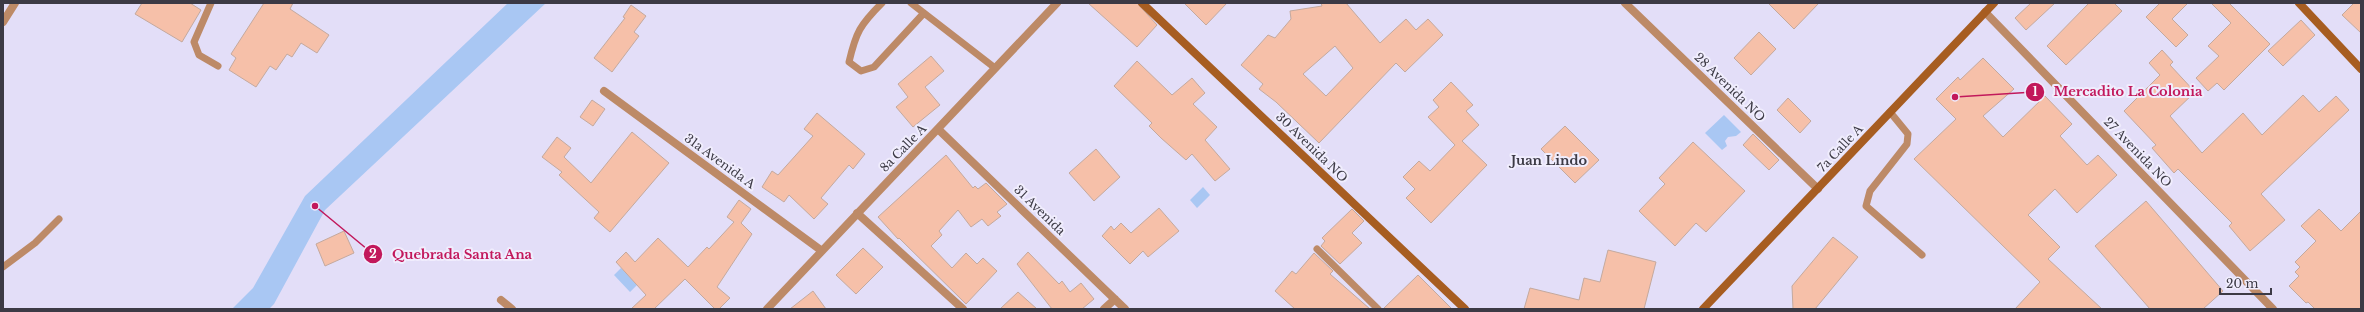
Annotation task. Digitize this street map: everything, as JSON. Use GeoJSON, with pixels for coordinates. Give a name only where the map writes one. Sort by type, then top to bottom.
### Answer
{"type":"FeatureCollection","features":[{"type":"Feature","properties":{"kind":"street"},"geometry":{"type":"LineString","coordinates":[[3,22],[15,3]]}},
{"type":"Feature","properties":{"kind":"street","name":"8a Calle A"},"geometry":{"type":"LineString","coordinates":[[767,309],[1057,3]]}},
{"type":"Feature","properties":{"kind":"street","name":"30 Avenida NO"},"geometry":{"type":"LineString","coordinates":[[1142,3],[1465,309]]}},
{"type":"Feature","properties":{"kind":"street","name":"28 Avenida NO"},"geometry":{"type":"LineString","coordinates":[[1625,3],[1818,189]]}},
{"type":"Feature","properties":{"kind":"street","name":"7a Calle A"},"geometry":{"type":"LineString","coordinates":[[1703,309],[1994,3]]}},
{"type":"Feature","properties":{"kind":"street"},"geometry":{"type":"LineString","coordinates":[[2299,3],[2361,70]]}},
{"type":"Feature","properties":{"kind":"street","name":"27 Avenida NO"},"geometry":{"type":"LineString","coordinates":[[1985,12],[2273,309]]}},
{"type":"Feature","properties":{"kind":"street","name":"31a Avenida A"},"geometry":{"type":"LineString","coordinates":[[604,91],[822,251]]}},
{"type":"Feature","properties":{"kind":"street","name":"31 Avenida"},"geometry":{"type":"LineString","coordinates":[[938,129],[1125,309]]}},
{"type":"Feature","properties":{"kind":"street"},"geometry":{"type":"LineString","coordinates":[[858,213],[963,309]]}},
{"type":"Feature","properties":{"kind":"street"},"geometry":{"type":"LineString","coordinates":[[1104,309],[1114,299]]}},
{"type":"Feature","properties":{"kind":"street"},"geometry":{"type":"LineString","coordinates":[[501,300],[512,309]]}},
{"type":"Feature","properties":{"kind":"lane"},"geometry":{"type":"LineString","coordinates":[[211,3],[194,42],[199,55],[218,66]]}},
{"type":"Feature","properties":{"kind":"lane"},"geometry":{"type":"LineString","coordinates":[[882,3],[868,16],[855,36],[849,62],[861,71],[874,67],[924,13]]}},
{"type":"Feature","properties":{"kind":"lane"},"geometry":{"type":"LineString","coordinates":[[911,3],[995,68]]}},
{"type":"Feature","properties":{"kind":"lane"},"geometry":{"type":"LineString","coordinates":[[1890,112],[1908,134],[1907,144],[1870,191],[1866,206],[1922,254]]}},
{"type":"Feature","properties":{"kind":"lane"},"geometry":{"type":"LineString","coordinates":[[3,267],[35,243],[60,218]]}},
{"type":"Feature","properties":{"kind":"lane"},"geometry":{"type":"LineString","coordinates":[[1318,249],[1378,309]]}},
{"type":"Feature","properties":{"kind":"water"},"geometry":{"type":"Polygon","coordinates":[[[508,3],[546,3],[325,210],[274,304],[269,309],[232,309],[253,288],[305,196],[508,3]]]}},
{"type":"Feature","properties":{"kind":"water"},"geometry":{"type":"Polygon","coordinates":[[[1724,115],[1741,132],[1736,136],[1728,137],[1725,141],[1727,146],[1722,150],[1705,133],[1724,115]]]}},
{"type":"Feature","properties":{"kind":"water"},"geometry":{"type":"Polygon","coordinates":[[[1203,187],[1210,195],[1197,208],[1190,200],[1203,187]]]}},
{"type":"Feature","properties":{"kind":"water"},"geometry":{"type":"Polygon","coordinates":[[[621,268],[637,285],[630,292],[614,275],[621,268]]]}},
{"type":"Feature","properties":{"kind":"building"},"geometry":{"type":"Polygon","coordinates":[[[142,3],[190,3],[201,10],[182,42],[135,14],[142,3]]]}},
{"type":"Feature","properties":{"kind":"building"},"geometry":{"type":"Polygon","coordinates":[[[264,3],[293,3],[290,9],[329,35],[317,53],[301,43],[292,57],[287,54],[276,70],[270,66],[256,87],[229,70],[236,58],[231,54],[264,3]]]}},
{"type":"Feature","properties":{"kind":"building"},"geometry":{"type":"Polygon","coordinates":[[[1088,3],[1137,3],[1157,25],[1137,47],[1088,3]]]}},
{"type":"Feature","properties":{"kind":"building"},"geometry":{"type":"Polygon","coordinates":[[[1184,3],[1227,3],[1206,25],[1184,3]]]}},
{"type":"Feature","properties":{"kind":"building"},"geometry":{"type":"Polygon","coordinates":[[[1321,3],[1346,3],[1380,43],[1406,19],[1416,30],[1428,19],[1443,35],[1405,72],[1396,63],[1319,143],[1276,102],[1259,89],[1263,84],[1241,65],[1268,35],[1275,38],[1291,19],[1290,11],[1322,6],[1321,3]],[[1335,46],[1303,74],[1326,96],[1353,68],[1335,46]]]}},
{"type":"Feature","properties":{"kind":"building"},"geometry":{"type":"Polygon","coordinates":[[[1768,3],[1819,3],[1794,29],[1768,3]]]}},
{"type":"Feature","properties":{"kind":"building"},"geometry":{"type":"Polygon","coordinates":[[[2031,3],[2055,3],[2026,30],[2015,18],[2031,3]]]}},
{"type":"Feature","properties":{"kind":"building"},"geometry":{"type":"Polygon","coordinates":[[[2089,3],[2114,3],[2122,11],[2066,65],[2047,46],[2089,3]]]}},
{"type":"Feature","properties":{"kind":"building"},"geometry":{"type":"Polygon","coordinates":[[[2160,3],[2188,3],[2172,19],[2188,35],[2176,47],[2146,17],[2160,3]]]}},
{"type":"Feature","properties":{"kind":"building"},"geometry":{"type":"Polygon","coordinates":[[[2211,3],[2229,3],[2270,44],[2224,90],[2217,83],[2208,91],[2196,78],[2219,56],[2208,46],[2231,23],[2211,3]]]}},
{"type":"Feature","properties":{"kind":"building"},"geometry":{"type":"Polygon","coordinates":[[[2354,3],[2361,3],[2361,33],[2342,15],[2354,3]]]}},
{"type":"Feature","properties":{"kind":"building"},"geometry":{"type":"Polygon","coordinates":[[[631,5],[646,16],[634,32],[639,36],[612,72],[594,58],[625,18],[623,17],[631,5]]]}},
{"type":"Feature","properties":{"kind":"building"},"geometry":{"type":"Polygon","coordinates":[[[2301,20],[2315,35],[2283,66],[2268,51],[2301,20]]]}},
{"type":"Feature","properties":{"kind":"building"},"geometry":{"type":"Polygon","coordinates":[[[1759,32],[1776,49],[1751,75],[1734,58],[1759,32]]]}},
{"type":"Feature","properties":{"kind":"building"},"geometry":{"type":"Polygon","coordinates":[[[2162,50],[2173,62],[2170,65],[2195,92],[2170,116],[2202,153],[2243,113],[2262,135],[2303,95],[2319,112],[2336,96],[2349,110],[2261,194],[2285,220],[2250,251],[2229,226],[2232,223],[2178,169],[2174,173],[2152,148],[2156,145],[2124,111],[2160,75],[2149,63],[2162,50]]]}},
{"type":"Feature","properties":{"kind":"building"},"geometry":{"type":"Polygon","coordinates":[[[931,56],[944,71],[925,87],[940,105],[913,127],[896,107],[908,97],[898,84],[931,56]]]}},
{"type":"Feature","properties":{"kind":"building"},"geometry":{"type":"Polygon","coordinates":[[[1983,58],[2014,89],[1983,116],[2003,137],[2045,96],[2072,124],[2060,136],[2087,165],[2098,155],[2117,175],[2077,213],[2055,189],[2028,215],[2060,247],[2048,259],[2102,309],[2015,309],[2040,282],[1914,159],[1956,119],[1936,99],[1958,77],[1960,80],[1983,58]]]}},
{"type":"Feature","properties":{"kind":"building"},"geometry":{"type":"Polygon","coordinates":[[[1137,61],[1172,95],[1192,78],[1205,93],[1193,104],[1217,127],[1205,140],[1230,169],[1215,181],[1192,154],[1186,160],[1161,138],[1149,126],[1152,123],[1114,86],[1137,61]]]}},
{"type":"Feature","properties":{"kind":"building"},"geometry":{"type":"Polygon","coordinates":[[[1451,82],[1473,105],[1466,111],[1479,125],[1462,141],[1487,165],[1431,223],[1406,198],[1415,189],[1403,177],[1419,161],[1430,171],[1455,145],[1428,117],[1439,107],[1433,100],[1451,82]]]}},
{"type":"Feature","properties":{"kind":"building"},"geometry":{"type":"Polygon","coordinates":[[[1788,98],[1811,121],[1800,133],[1777,110],[1788,98]]]}},
{"type":"Feature","properties":{"kind":"building"},"geometry":{"type":"Polygon","coordinates":[[[592,100],[605,109],[593,126],[580,117],[592,100]]]}},
{"type":"Feature","properties":{"kind":"building"},"geometry":{"type":"Polygon","coordinates":[[[817,113],[865,154],[853,169],[849,165],[821,198],[828,204],[814,219],[789,195],[784,202],[762,187],[772,171],[778,175],[813,136],[804,129],[817,113]]]}},
{"type":"Feature","properties":{"kind":"building"},"geometry":{"type":"Polygon","coordinates":[[[1565,126],[1599,160],[1575,183],[1541,149],[1565,126]]]}},
{"type":"Feature","properties":{"kind":"building"},"geometry":{"type":"Polygon","coordinates":[[[632,132],[669,163],[610,232],[594,218],[599,212],[559,175],[562,172],[542,157],[557,137],[571,148],[564,157],[591,183],[632,132]]]}},
{"type":"Feature","properties":{"kind":"building"},"geometry":{"type":"Polygon","coordinates":[[[1753,134],[1779,160],[1769,170],[1743,145],[1753,134]]]}},
{"type":"Feature","properties":{"kind":"building"},"geometry":{"type":"Polygon","coordinates":[[[1693,142],[1745,191],[1706,232],[1696,223],[1675,246],[1639,211],[1665,184],[1659,178],[1693,142]]]}},
{"type":"Feature","properties":{"kind":"building"},"geometry":{"type":"Polygon","coordinates":[[[1096,149],[1120,177],[1094,201],[1069,173],[1096,149]]]}},
{"type":"Feature","properties":{"kind":"building"},"geometry":{"type":"Polygon","coordinates":[[[946,155],[973,188],[975,186],[978,189],[986,183],[1007,204],[997,212],[1001,216],[988,226],[982,219],[971,227],[958,210],[939,231],[942,235],[931,246],[952,268],[966,253],[977,264],[983,258],[997,271],[966,304],[899,238],[898,239],[878,217],[946,155]]]}},
{"type":"Feature","properties":{"kind":"building"},"geometry":{"type":"Polygon","coordinates":[[[739,200],[751,209],[741,223],[752,234],[717,287],[730,298],[719,309],[715,309],[685,279],[654,309],[631,309],[646,295],[616,262],[626,252],[635,262],[658,238],[688,267],[707,247],[709,249],[734,222],[727,217],[739,200]]]}},
{"type":"Feature","properties":{"kind":"building"},"geometry":{"type":"Polygon","coordinates":[[[2146,201],[2223,291],[2203,309],[2150,309],[2095,246],[2146,201]]]}},
{"type":"Feature","properties":{"kind":"building"},"geometry":{"type":"Polygon","coordinates":[[[1159,208],[1179,231],[1148,257],[1143,251],[1130,264],[1102,236],[1111,226],[1114,230],[1121,223],[1131,233],[1159,208]]]}},
{"type":"Feature","properties":{"kind":"building"},"geometry":{"type":"Polygon","coordinates":[[[1352,209],[1364,221],[1352,233],[1362,243],[1340,264],[1321,246],[1325,241],[1322,238],[1352,209]]]}},
{"type":"Feature","properties":{"kind":"building"},"geometry":{"type":"Polygon","coordinates":[[[2319,209],[2341,231],[2361,211],[2361,309],[2315,309],[2308,302],[2306,303],[2289,286],[2299,276],[2295,272],[2300,267],[2295,262],[2316,241],[2301,226],[2319,209]]]}},
{"type":"Feature","properties":{"kind":"building"},"geometry":{"type":"Polygon","coordinates":[[[344,231],[354,253],[325,266],[316,244],[344,231]]]}},
{"type":"Feature","properties":{"kind":"building"},"geometry":{"type":"Polygon","coordinates":[[[1833,237],[1858,257],[1815,309],[1793,309],[1792,286],[1833,237]]]}},
{"type":"Feature","properties":{"kind":"building"},"geometry":{"type":"Polygon","coordinates":[[[863,248],[883,267],[856,294],[836,275],[863,248]]]}},
{"type":"Feature","properties":{"kind":"building"},"geometry":{"type":"Polygon","coordinates":[[[1608,250],[1656,262],[1644,309],[1524,309],[1530,288],[1579,300],[1584,278],[1600,282],[1608,250]]]}},
{"type":"Feature","properties":{"kind":"building"},"geometry":{"type":"Polygon","coordinates":[[[1028,252],[1059,284],[1062,281],[1070,292],[1081,283],[1094,299],[1082,309],[1052,309],[1017,264],[1028,252]]]}},
{"type":"Feature","properties":{"kind":"building"},"geometry":{"type":"Polygon","coordinates":[[[1314,253],[1333,271],[1330,274],[1370,309],[1295,309],[1275,291],[1292,271],[1296,274],[1314,253]]]}},
{"type":"Feature","properties":{"kind":"building"},"geometry":{"type":"Polygon","coordinates":[[[1418,275],[1452,309],[1383,309],[1418,275]]]}},
{"type":"Feature","properties":{"kind":"building"},"geometry":{"type":"Polygon","coordinates":[[[813,291],[826,309],[790,309],[813,291]]]}},
{"type":"Feature","properties":{"kind":"building"},"geometry":{"type":"Polygon","coordinates":[[[1018,292],[1037,309],[1000,309],[1018,292]]]}},
{"type":"Feature","properties":{"kind":"place","name":"Mercadito La Colonia"},"geometry":{"type":"Point","coordinates":[1955,97]}},
{"type":"Feature","properties":{"kind":"place","name":"Quebrada Santa Ana"},"geometry":{"type":"Point","coordinates":[315,206]}},
{"type":"Feature","properties":{"kind":"district","name":"Juan Lindo"},"geometry":{"type":"Point","coordinates":[1549,160]}}]}
